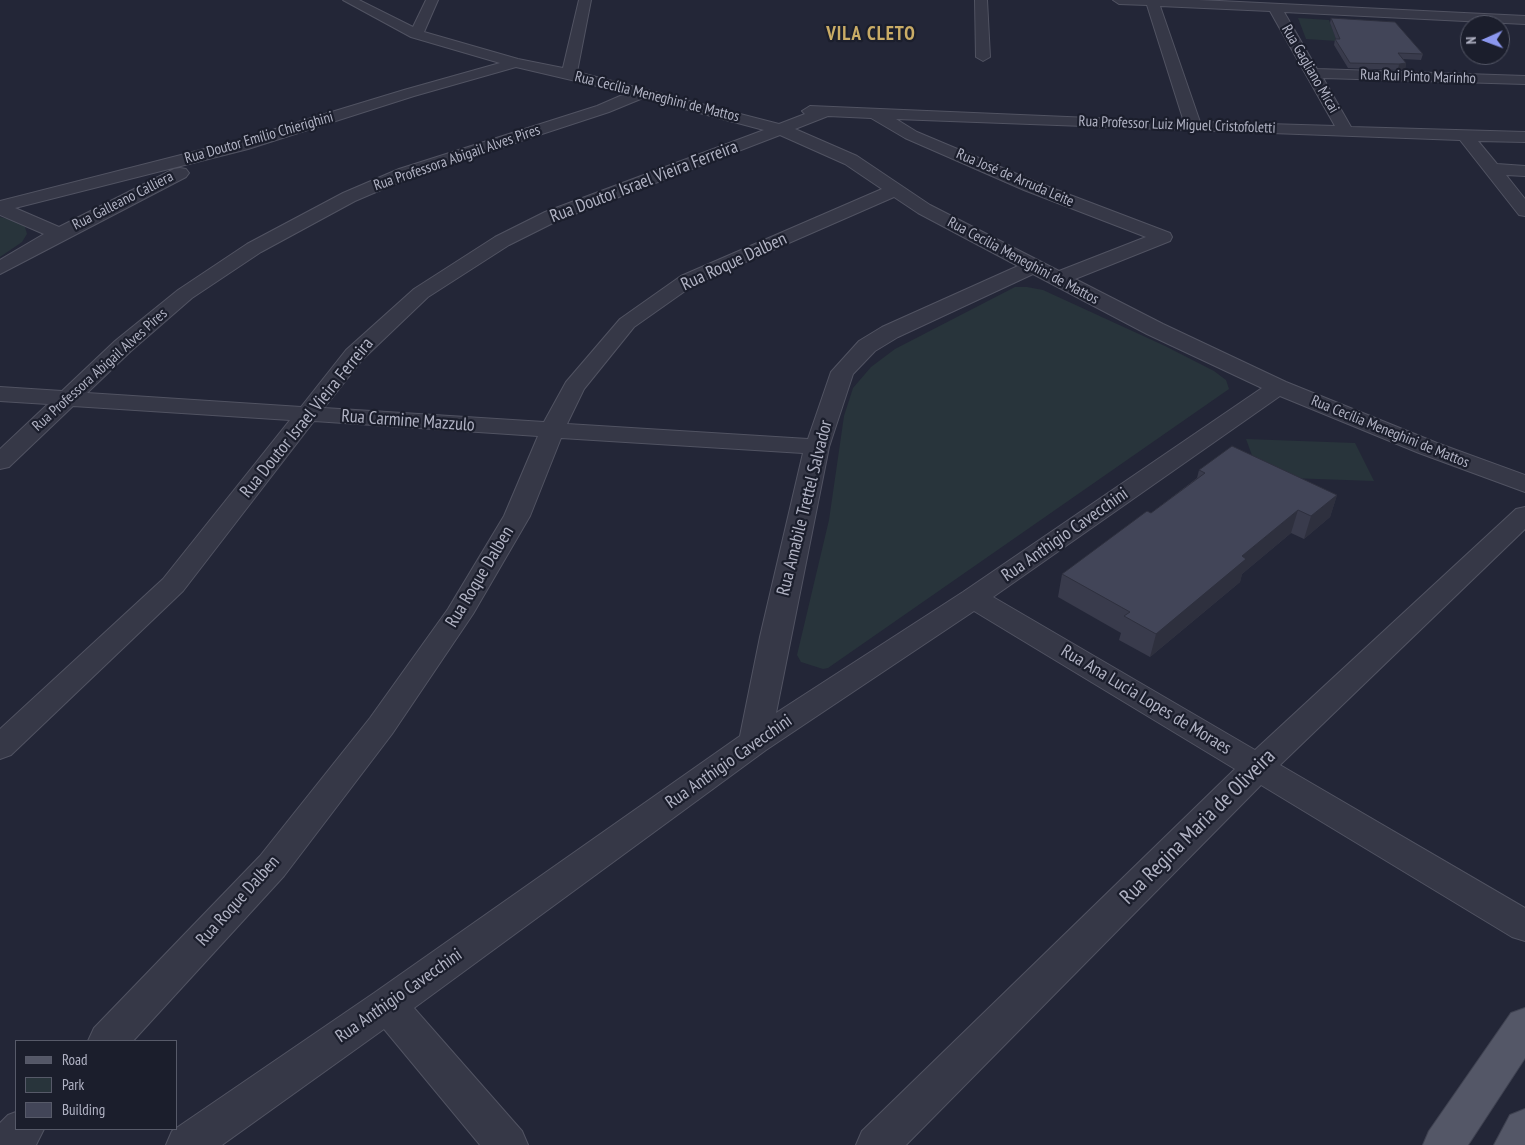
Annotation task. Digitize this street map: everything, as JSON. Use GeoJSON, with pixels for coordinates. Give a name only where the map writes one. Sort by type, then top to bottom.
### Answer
{"type":"FeatureCollection","features":[{"type":"Feature","properties":{"kind":"main road"},"geometry":{"type":"LineString","coordinates":[[1444,1145],[1525,1025]]}},
{"type":"Feature","properties":{"kind":"main road"},"geometry":{"type":"LineString","coordinates":[[1515,1145],[1525,1129]]}},
{"type":"Feature","properties":{"kind":"street","name":"Rua Cecília Meneghini de Mattos"},"geometry":{"type":"LineString","coordinates":[[349,0],[416,34],[516,63],[569,74],[781,129],[851,160],[924,209],[1032,267],[1156,329],[1278,386],[1428,448],[1525,484]]}},
{"type":"Feature","properties":{"kind":"street"},"geometry":{"type":"LineString","coordinates":[[416,34],[432,0]]}},
{"type":"Feature","properties":{"kind":"street"},"geometry":{"type":"LineString","coordinates":[[569,74],[585,0]]}},
{"type":"Feature","properties":{"kind":"street"},"geometry":{"type":"LineString","coordinates":[[981,0],[983,57]]}},
{"type":"Feature","properties":{"kind":"street"},"geometry":{"type":"LineString","coordinates":[[1119,0],[1198,2],[1275,8],[1525,20]]}},
{"type":"Feature","properties":{"kind":"street"},"geometry":{"type":"LineString","coordinates":[[1152,2],[1194,127]]}},
{"type":"Feature","properties":{"kind":"street","name":"Rua Gagliano Micai"},"geometry":{"type":"LineString","coordinates":[[1275,8],[1345,130]]}},
{"type":"Feature","properties":{"kind":"street","name":"Rua Doutor Emílio Chierighini"},"geometry":{"type":"LineString","coordinates":[[242,145],[409,93],[516,63]]}},
{"type":"Feature","properties":{"kind":"street","name":"Rua Rui Pinto Marinho"},"geometry":{"type":"LineString","coordinates":[[1311,73],[1525,80]]}},
{"type":"Feature","properties":{"kind":"street","name":"Rua Professora Abigail Alves Pires"},"geometry":{"type":"LineString","coordinates":[[0,462],[123,346],[185,294],[230,263],[295,225],[349,197],[405,173],[603,109],[641,93]]}},
{"type":"Feature","properties":{"kind":"street"},"geometry":{"type":"LineString","coordinates":[[704,110],[771,110]]}},
{"type":"Feature","properties":{"kind":"street","name":"Rua Professor Luiz Miguel Cristofoletti"},"geometry":{"type":"LineString","coordinates":[[790,110],[1194,127],[1345,130],[1525,138]]}},
{"type":"Feature","properties":{"kind":"street","name":"Rua Professor Luiz Miguel Cristofoletti"},"geometry":{"type":"LineString","coordinates":[[781,129],[828,111]]}},
{"type":"Feature","properties":{"kind":"street","name":"Rua José de Arruda Leite"},"geometry":{"type":"LineString","coordinates":[[872,112],[910,135],[1030,186],[1163,237],[1058,279]]}},
{"type":"Feature","properties":{"kind":"street","name":"Rua Doutor Israel Vieira Ferreira"},"geometry":{"type":"LineString","coordinates":[[0,747],[73,681],[173,585],[354,355],[421,292],[453,270],[502,241],[552,216],[781,129]]}},
{"type":"Feature","properties":{"kind":"street"},"geometry":{"type":"LineString","coordinates":[[1465,135],[1525,211]]}},
{"type":"Feature","properties":{"kind":"street","name":"Rua Galleano Calliera"},"geometry":{"type":"LineString","coordinates":[[0,268],[168,170],[242,145]]}},
{"type":"Feature","properties":{"kind":"street"},"geometry":{"type":"LineString","coordinates":[[1492,169],[1525,170]]}},
{"type":"Feature","properties":{"kind":"street","name":"Rua Doutor Emílio Chierighini"},"geometry":{"type":"LineString","coordinates":[[0,207],[168,170]]}},
{"type":"Feature","properties":{"kind":"street","name":"Rua Roque Dalben"},"geometry":{"type":"LineString","coordinates":[[109,1040],[272,866],[381,726],[459,614],[517,516],[552,430],[574,387],[627,323],[688,280],[894,190]]}},
{"type":"Feature","properties":{"kind":"street"},"geometry":{"type":"LineString","coordinates":[[0,207],[59,234]]}},
{"type":"Feature","properties":{"kind":"street","name":"Rua Amabile Trettel Salvador"},"geometry":{"type":"LineString","coordinates":[[755,742],[775,637],[817,447],[842,372],[867,346],[890,332],[1032,267]]}},
{"type":"Feature","properties":{"kind":"street","name":"Rua Anthigio Cavecchini"},"geometry":{"type":"LineString","coordinates":[[187,1145],[388,1005],[755,742],[973,598],[1278,386]]}},
{"type":"Feature","properties":{"kind":"street","name":"Rua Carmine Mazzulo"},"geometry":{"type":"LineString","coordinates":[[0,394],[817,447]]}},
{"type":"Feature","properties":{"kind":"street","name":"Rua Regina Maria de Oliveira"},"geometry":{"type":"LineString","coordinates":[[878,1145],[1258,766],[1525,515]]}},
{"type":"Feature","properties":{"kind":"street","name":"Rua Ana Lucia Lopes de Moraes"},"geometry":{"type":"LineString","coordinates":[[973,598],[1525,926]]}},
{"type":"Feature","properties":{"kind":"street"},"geometry":{"type":"LineString","coordinates":[[388,1005],[506,1145]]}},
{"type":"Feature","properties":{"kind":"street"},"geometry":{"type":"LineString","coordinates":[[7,1145],[22,1130]]}},
{"type":"Feature","properties":{"kind":"green space"},"geometry":{"type":"Polygon","coordinates":[[[1298,18],[1329,20],[1337,41],[1306,39],[1298,18]]]}},
{"type":"Feature","properties":{"kind":"green space"},"geometry":{"type":"Polygon","coordinates":[[[0,217],[17,221],[25,227],[27,234],[22,242],[0,257],[0,217]]]}},
{"type":"Feature","properties":{"kind":"green space"},"geometry":{"type":"Polygon","coordinates":[[[1015,287],[1043,290],[1165,346],[1214,371],[1226,380],[1229,389],[828,668],[823,669],[801,662],[797,655],[829,520],[844,416],[853,388],[871,367],[895,349],[1015,287]]]}},
{"type":"Feature","properties":{"kind":"green space"},"geometry":{"type":"Polygon","coordinates":[[[1246,439],[1355,443],[1374,481],[1260,477],[1246,439]]]}},
{"type":"Feature","properties":{"kind":"building"},"geometry":{"type":"Polygon","coordinates":[[[1331,18],[1395,22],[1423,54],[1398,53],[1406,63],[1399,64],[1350,63],[1335,39],[1340,39],[1331,18]]]}},
{"type":"Feature","properties":{"kind":"building"},"geometry":{"type":"Polygon","coordinates":[[[1232,446],[1337,495],[1311,516],[1298,510],[1242,556],[1246,559],[1156,634],[1124,616],[1130,612],[1062,574],[1147,511],[1151,513],[1205,473],[1199,470],[1232,446]]]}},
{"type":"Feature","properties":{"kind":"district","name":"VILA CLETO"},"geometry":{"type":"Point","coordinates":[871,35]}}]}
